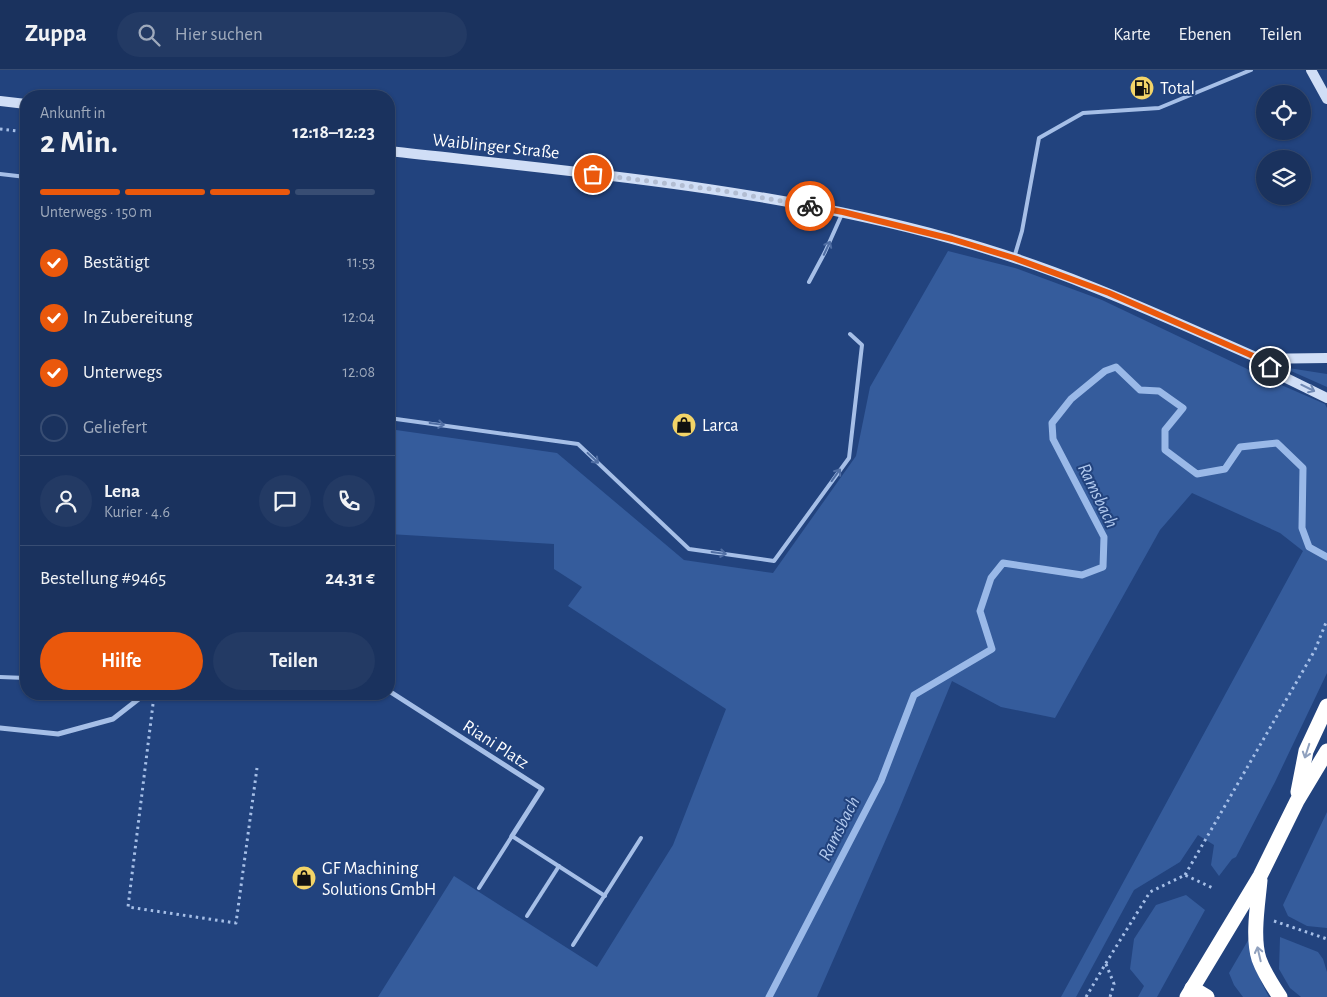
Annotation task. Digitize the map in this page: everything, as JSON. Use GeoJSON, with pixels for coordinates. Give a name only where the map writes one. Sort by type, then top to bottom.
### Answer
{"type":"FeatureCollection","features":[{"type":"Feature","properties":{"kind":"highway"},"geometry":{"type":"LineString","coordinates":[[1297,801],[1306,751],[1327,706]]}},
{"type":"Feature","properties":{"kind":"highway"},"geometry":{"type":"LineString","coordinates":[[1207,997],[1190,992],[1260,876],[1297,801],[1327,752]]}},
{"type":"Feature","properties":{"kind":"highway"},"geometry":{"type":"LineString","coordinates":[[1260,876],[1256,938],[1258,957],[1267,978],[1280,997]]}},
{"type":"Feature","properties":{"kind":"main road"},"geometry":{"type":"LineString","coordinates":[[1311,70],[1327,99]]}},
{"type":"Feature","properties":{"kind":"main road"},"geometry":{"type":"LineString","coordinates":[[0,101],[20,103]]}},
{"type":"Feature","properties":{"kind":"main road","name":"Waiblinger Straße"},"geometry":{"type":"LineString","coordinates":[[395,152],[718,190],[843,212],[952,239],[1014,258],[1109,293],[1260,359],[1280,375],[1327,398]]}},
{"type":"Feature","properties":{"kind":"main road","name":"Waiblinger Straße"},"geometry":{"type":"LineString","coordinates":[[1260,359],[1327,358]]}},
{"type":"Feature","properties":{"kind":"street","name":"Riani Platz"},"geometry":{"type":"LineString","coordinates":[[395,695],[542,789],[512,836]]}},
{"type":"Feature","properties":{"kind":"street"},"geometry":{"type":"LineString","coordinates":[[0,728],[58,734],[113,719],[137,700]]}},
{"type":"Feature","properties":{"kind":"lane"},"geometry":{"type":"LineString","coordinates":[[1014,258],[1022,231],[1039,138],[1084,113],[1159,108],[1251,70]]}},
{"type":"Feature","properties":{"kind":"lane"},"geometry":{"type":"LineString","coordinates":[[0,174],[20,176]]}},
{"type":"Feature","properties":{"kind":"lane"},"geometry":{"type":"LineString","coordinates":[[809,282],[843,212]]}},
{"type":"Feature","properties":{"kind":"lane"},"geometry":{"type":"LineString","coordinates":[[395,419],[578,444],[689,549],[774,561],[848,458],[862,346],[850,334]]}},
{"type":"Feature","properties":{"kind":"lane"},"geometry":{"type":"LineString","coordinates":[[0,677],[20,678]]}},
{"type":"Feature","properties":{"kind":"lane"},"geometry":{"type":"LineString","coordinates":[[479,888],[512,836],[605,896]]}},
{"type":"Feature","properties":{"kind":"lane"},"geometry":{"type":"LineString","coordinates":[[573,945],[641,838]]}},
{"type":"Feature","properties":{"kind":"lane"},"geometry":{"type":"LineString","coordinates":[[527,916],[559,866]]}},
{"type":"Feature","properties":{"kind":"path"},"geometry":{"type":"LineString","coordinates":[[0,129],[20,131]]}},
{"type":"Feature","properties":{"kind":"path"},"geometry":{"type":"LineString","coordinates":[[1086,997],[1150,892],[1185,875],[1315,650],[1327,620]]}},
{"type":"Feature","properties":{"kind":"path"},"geometry":{"type":"LineString","coordinates":[[154,701],[128,907],[236,923],[257,768]]}},
{"type":"Feature","properties":{"kind":"path"},"geometry":{"type":"LineString","coordinates":[[1185,875],[1215,889]]}},
{"type":"Feature","properties":{"kind":"path"},"geometry":{"type":"LineString","coordinates":[[1274,921],[1327,939]]}},
{"type":"Feature","properties":{"kind":"path"},"geometry":{"type":"LineString","coordinates":[[1106,963],[1114,984],[1110,997]]}},
{"type":"Feature","properties":{"kind":"shaded area"},"geometry":{"type":"Polygon","coordinates":[[[948,251],[1015,268],[1102,300],[1325,404],[1327,408],[1327,673],[1275,782],[1236,857],[1232,859],[1219,876],[1211,865],[1214,845],[1198,835],[1180,862],[1134,890],[1076,997],[1061,997],[1303,551],[1280,533],[1192,493],[1160,530],[1055,718],[1001,707],[952,681],[898,812],[817,997],[378,997],[454,876],[597,967],[673,845],[726,709],[568,606],[582,587],[554,569],[554,544],[395,534],[395,430],[557,453],[684,560],[773,573],[856,456],[870,387],[948,251]]]}},
{"type":"Feature","properties":{"kind":"shaded area"},"geometry":{"type":"Polygon","coordinates":[[[1282,367],[1327,374],[1327,387],[1282,367]]]}},
{"type":"Feature","properties":{"kind":"shaded area"},"geometry":{"type":"Polygon","coordinates":[[[1327,812],[1327,928],[1307,926],[1288,916],[1283,905],[1327,812]]]}},
{"type":"Feature","properties":{"kind":"shaded area"},"geometry":{"type":"Polygon","coordinates":[[[1186,895],[1205,910],[1157,997],[1138,997],[1144,986],[1130,969],[1134,939],[1156,905],[1186,895]]]}},
{"type":"Feature","properties":{"kind":"shaded area"},"geometry":{"type":"Polygon","coordinates":[[[1250,937],[1256,968],[1269,997],[1243,997],[1234,985],[1229,973],[1250,937]]]}},
{"type":"Feature","properties":{"kind":"shaded area"},"geometry":{"type":"Polygon","coordinates":[[[1280,937],[1318,952],[1323,959],[1327,972],[1327,997],[1301,997],[1290,988],[1279,969],[1280,937]]]}},
{"type":"Feature","properties":{"kind":"waterway","name":"Ramsbach"},"geometry":{"type":"LineString","coordinates":[[769,997],[881,781],[914,695],[992,649],[980,611],[991,578],[1003,563],[1082,575],[1103,567],[1104,537],[1053,439],[1052,423],[1071,399],[1105,371],[1116,367],[1140,390],[1159,391],[1183,408],[1165,430],[1165,450],[1197,474],[1225,469],[1240,447],[1277,443],[1303,468],[1302,528],[1309,547],[1327,557]]}},
{"type":"Feature","properties":{"kind":"way so far"},"geometry":{"type":"LineString","coordinates":[[593,174],[718,190],[810,206]]}},
{"type":"Feature","properties":{"kind":"place","name":"Total"},"geometry":{"type":"Point","coordinates":[1142,88]}},
{"type":"Feature","properties":{"kind":"place","name":"Larca"},"geometry":{"type":"Point","coordinates":[684,425]}},
{"type":"Feature","properties":{"kind":"place","name":"GF Machining Solutions GmbH"},"geometry":{"type":"Point","coordinates":[304,878]}},
{"type":"Feature","properties":{"kind":"route"},"geometry":{"type":"LineString","coordinates":[[810,206],[843,212],[952,239],[1014,258],[1109,293],[1260,359],[1270,367]]}}]}
